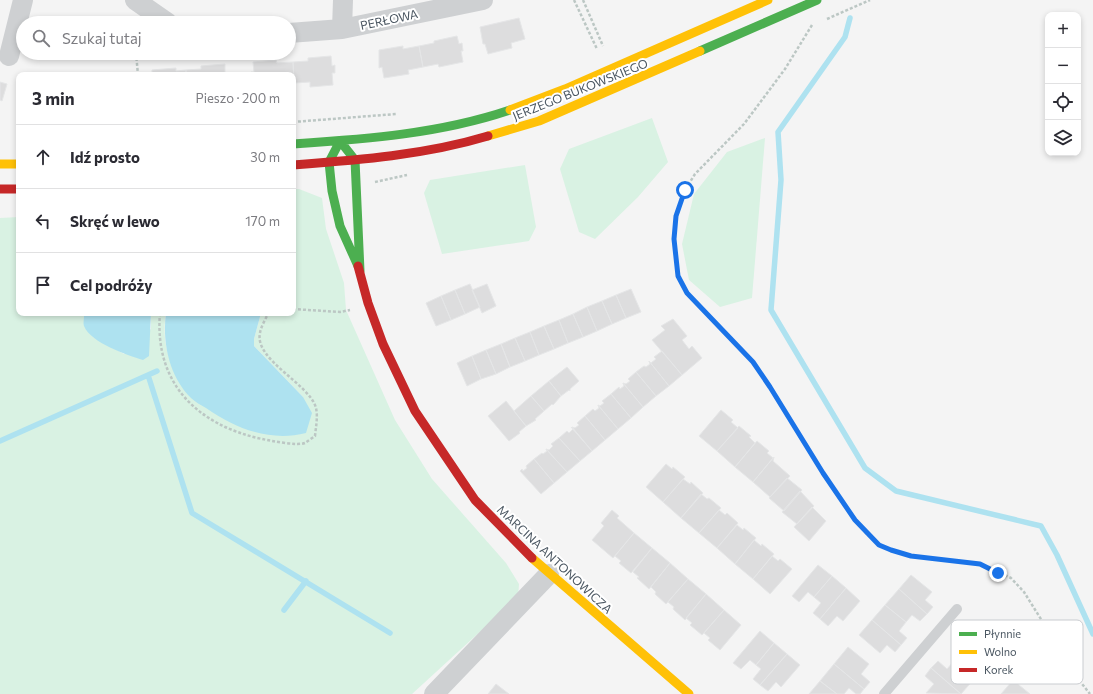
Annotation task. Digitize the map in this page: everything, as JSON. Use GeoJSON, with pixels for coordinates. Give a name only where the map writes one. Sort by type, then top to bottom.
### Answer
{"type":"FeatureCollection","features":[{"type":"Feature","properties":{"kind":"street"},"geometry":{"type":"LineString","coordinates":[[19,16],[23,0]]}},
{"type":"Feature","properties":{"kind":"street"},"geometry":{"type":"LineString","coordinates":[[135,0],[158,16]]}},
{"type":"Feature","properties":{"kind":"street","name":"PERŁOWA"},"geometry":{"type":"LineString","coordinates":[[342,29],[343,0]]}},
{"type":"Feature","properties":{"kind":"street","name":"PERŁOWA"},"geometry":{"type":"LineString","coordinates":[[296,33],[342,29],[483,0]]}},
{"type":"Feature","properties":{"kind":"street","name":"JERZEGO BUKOWSKIEGO"},"geometry":{"type":"LineString","coordinates":[[296,144],[340,141],[436,129],[479,120],[525,105],[768,0]]}},
{"type":"Feature","properties":{"kind":"street","name":"JERZEGO BUKOWSKIEGO"},"geometry":{"type":"LineString","coordinates":[[296,165],[355,160],[431,150],[475,140],[539,121],[817,0]]}},
{"type":"Feature","properties":{"kind":"street"},"geometry":{"type":"LineString","coordinates":[[9,56],[16,28]]}},
{"type":"Feature","properties":{"kind":"street"},"geometry":{"type":"LineString","coordinates":[[329,162],[340,141],[355,160]]}},
{"type":"Feature","properties":{"kind":"street","name":"MARCINA ANTONOWICZA"},"geometry":{"type":"LineString","coordinates":[[355,160],[360,271]]}},
{"type":"Feature","properties":{"kind":"street","name":"MARCINA ANTONOWICZA"},"geometry":{"type":"LineString","coordinates":[[329,162],[332,192],[340,226],[360,271],[368,303],[383,344],[415,411],[475,500],[507,534],[550,574],[689,694]]}},
{"type":"Feature","properties":{"kind":"street"},"geometry":{"type":"LineString","coordinates":[[0,164],[16,164]]}},
{"type":"Feature","properties":{"kind":"street"},"geometry":{"type":"LineString","coordinates":[[0,189],[16,189]]}},
{"type":"Feature","properties":{"kind":"street"},"geometry":{"type":"LineString","coordinates":[[434,694],[550,574]]}},
{"type":"Feature","properties":{"kind":"lane"},"geometry":{"type":"LineString","coordinates":[[884,694],[956,609]]}},
{"type":"Feature","properties":{"kind":"path"},"geometry":{"type":"LineString","coordinates":[[574,0],[597,49]]}},
{"type":"Feature","properties":{"kind":"path"},"geometry":{"type":"LineString","coordinates":[[583,0],[603,46]]}},
{"type":"Feature","properties":{"kind":"path"},"geometry":{"type":"LineString","coordinates":[[812,25],[785,68],[744,124],[695,174],[685,190],[676,216],[674,239],[678,276],[687,293],[753,362],[823,473],[855,520],[867,534],[879,545],[891,550],[911,556],[980,564],[1011,578],[1024,592],[1042,620]]}},
{"type":"Feature","properties":{"kind":"path"},"geometry":{"type":"LineString","coordinates":[[137,60],[138,72]]}},
{"type":"Feature","properties":{"kind":"path"},"geometry":{"type":"LineString","coordinates":[[296,122],[401,113]]}},
{"type":"Feature","properties":{"kind":"path"},"geometry":{"type":"LineString","coordinates":[[296,309],[340,312],[353,310]]}},
{"type":"Feature","properties":{"kind":"path"},"geometry":{"type":"LineString","coordinates":[[160,316],[160,346],[169,375],[178,391],[199,412],[221,426],[247,436],[273,441],[304,443],[315,436],[316,407],[308,394],[284,373],[260,345],[260,334],[267,316]]}},
{"type":"Feature","properties":{"kind":"path"},"geometry":{"type":"LineString","coordinates":[[1082,684],[1090,694]]}},
{"type":"Feature","properties":{"kind":"green space"},"geometry":{"type":"Polygon","coordinates":[[[652,118],[668,162],[638,197],[595,239],[579,232],[560,169],[569,149],[652,118]]]}},
{"type":"Feature","properties":{"kind":"green space"},"geometry":{"type":"Polygon","coordinates":[[[765,138],[752,298],[720,307],[689,280],[682,244],[694,194],[727,152],[765,138]]]}},
{"type":"Feature","properties":{"kind":"green space"},"geometry":{"type":"Polygon","coordinates":[[[525,165],[536,227],[529,241],[442,254],[424,193],[430,180],[525,165]]]}},
{"type":"Feature","properties":{"kind":"green space"},"geometry":{"type":"Polygon","coordinates":[[[296,189],[299,189],[322,198],[326,229],[344,283],[346,310],[395,420],[432,479],[506,563],[519,584],[518,597],[412,694],[0,694],[0,218],[16,217],[16,316],[85,316],[84,317],[93,337],[124,354],[151,329],[151,316],[166,316],[166,347],[170,362],[177,378],[303,397],[254,346],[254,339],[260,316],[296,316],[296,189]]]}},
{"type":"Feature","properties":{"kind":"water"},"geometry":{"type":"Polygon","coordinates":[[[84,316],[151,316],[149,356],[143,360],[110,348],[94,338],[84,325],[84,316]]]}},
{"type":"Feature","properties":{"kind":"water"},"geometry":{"type":"Polygon","coordinates":[[[166,316],[260,316],[254,339],[254,346],[303,397],[312,413],[306,433],[279,436],[254,432],[229,422],[193,399],[183,389],[172,369],[166,347],[166,316]]]}},
{"type":"Feature","properties":{"kind":"building"},"geometry":{"type":"Polygon","coordinates":[[[519,18],[525,39],[511,43],[512,48],[488,54],[485,44],[483,44],[480,27],[519,18]]]}},
{"type":"Feature","properties":{"kind":"building"},"geometry":{"type":"Polygon","coordinates":[[[457,36],[459,44],[462,43],[463,51],[461,51],[463,62],[439,67],[438,64],[423,67],[419,46],[457,36]]]}},
{"type":"Feature","properties":{"kind":"building"},"geometry":{"type":"Polygon","coordinates":[[[403,46],[403,49],[419,46],[423,67],[408,70],[409,74],[384,78],[382,67],[379,68],[379,50],[403,46]]]}},
{"type":"Feature","properties":{"kind":"building"},"geometry":{"type":"Polygon","coordinates":[[[331,56],[332,66],[335,65],[335,73],[332,73],[333,85],[310,87],[310,82],[296,83],[296,72],[293,72],[293,62],[308,61],[308,58],[331,56]]]}},
{"type":"Feature","properties":{"kind":"building"},"geometry":{"type":"Polygon","coordinates":[[[276,60],[277,63],[293,62],[293,72],[254,72],[253,62],[276,60]]]}},
{"type":"Feature","properties":{"kind":"building"},"geometry":{"type":"Polygon","coordinates":[[[225,64],[225,72],[186,72],[186,70],[201,69],[201,66],[225,64]]]}},
{"type":"Feature","properties":{"kind":"building"},"geometry":{"type":"Polygon","coordinates":[[[176,68],[176,71],[186,70],[186,72],[152,72],[152,70],[176,68]]]}},
{"type":"Feature","properties":{"kind":"building"},"geometry":{"type":"Polygon","coordinates":[[[0,82],[7,84],[2,101],[0,100],[0,82]]]}},
{"type":"Feature","properties":{"kind":"building"},"geometry":{"type":"Polygon","coordinates":[[[470,284],[480,307],[465,314],[455,290],[470,284]]]}},
{"type":"Feature","properties":{"kind":"building"},"geometry":{"type":"Polygon","coordinates":[[[487,284],[496,306],[482,313],[472,290],[487,284]]]}},
{"type":"Feature","properties":{"kind":"building"},"geometry":{"type":"Polygon","coordinates":[[[631,289],[641,312],[626,318],[616,295],[631,289]]]}},
{"type":"Feature","properties":{"kind":"building"},"geometry":{"type":"Polygon","coordinates":[[[455,290],[465,314],[451,320],[441,296],[455,290]]]}},
{"type":"Feature","properties":{"kind":"building"},"geometry":{"type":"Polygon","coordinates":[[[616,295],[626,318],[612,324],[602,301],[616,295]]]}},
{"type":"Feature","properties":{"kind":"building"},"geometry":{"type":"Polygon","coordinates":[[[441,296],[451,320],[436,326],[426,303],[441,296]]]}},
{"type":"Feature","properties":{"kind":"building"},"geometry":{"type":"Polygon","coordinates":[[[602,301],[612,324],[597,331],[587,307],[602,301]]]}},
{"type":"Feature","properties":{"kind":"building"},"geometry":{"type":"Polygon","coordinates":[[[587,307],[597,331],[583,337],[573,314],[587,307]]]}},
{"type":"Feature","properties":{"kind":"building"},"geometry":{"type":"Polygon","coordinates":[[[573,314],[583,337],[568,343],[559,320],[573,314]]]}},
{"type":"Feature","properties":{"kind":"building"},"geometry":{"type":"Polygon","coordinates":[[[673,319],[687,336],[682,340],[689,349],[692,346],[702,358],[682,375],[652,340],[665,330],[661,326],[673,319]]]}},
{"type":"Feature","properties":{"kind":"building"},"geometry":{"type":"Polygon","coordinates":[[[559,320],[568,343],[554,349],[544,326],[559,320]]]}},
{"type":"Feature","properties":{"kind":"building"},"geometry":{"type":"Polygon","coordinates":[[[544,326],[554,349],[539,355],[530,332],[544,326]]]}},
{"type":"Feature","properties":{"kind":"building"},"geometry":{"type":"Polygon","coordinates":[[[530,332],[539,355],[525,361],[515,338],[530,332]]]}},
{"type":"Feature","properties":{"kind":"building"},"geometry":{"type":"Polygon","coordinates":[[[515,338],[525,361],[510,367],[501,344],[515,338]]]}},
{"type":"Feature","properties":{"kind":"building"},"geometry":{"type":"Polygon","coordinates":[[[501,344],[510,367],[496,374],[486,350],[501,344]]]}},
{"type":"Feature","properties":{"kind":"building"},"geometry":{"type":"Polygon","coordinates":[[[486,350],[496,374],[481,379],[472,356],[486,350]]]}},
{"type":"Feature","properties":{"kind":"building"},"geometry":{"type":"Polygon","coordinates":[[[662,351],[682,375],[669,386],[649,361],[651,363],[656,359],[654,357],[662,351]]]}},
{"type":"Feature","properties":{"kind":"building"},"geometry":{"type":"Polygon","coordinates":[[[472,356],[481,379],[467,386],[457,363],[472,356]]]}},
{"type":"Feature","properties":{"kind":"building"},"geometry":{"type":"Polygon","coordinates":[[[649,361],[669,386],[656,396],[636,372],[644,366],[646,367],[650,364],[649,361]]]}},
{"type":"Feature","properties":{"kind":"building"},"geometry":{"type":"Polygon","coordinates":[[[567,367],[579,381],[570,389],[570,391],[569,390],[561,396],[549,381],[567,367]]]}},
{"type":"Feature","properties":{"kind":"building"},"geometry":{"type":"Polygon","coordinates":[[[636,372],[656,396],[643,407],[623,383],[626,384],[630,381],[628,379],[636,372]]]}},
{"type":"Feature","properties":{"kind":"building"},"geometry":{"type":"Polygon","coordinates":[[[549,381],[561,396],[553,405],[552,404],[544,411],[531,396],[549,381]]]}},
{"type":"Feature","properties":{"kind":"building"},"geometry":{"type":"Polygon","coordinates":[[[623,383],[643,407],[631,418],[611,394],[619,387],[620,389],[624,386],[623,383]]]}},
{"type":"Feature","properties":{"kind":"building"},"geometry":{"type":"Polygon","coordinates":[[[611,394],[631,418],[618,429],[598,405],[600,406],[604,403],[602,401],[611,394]]]}},
{"type":"Feature","properties":{"kind":"building"},"geometry":{"type":"Polygon","coordinates":[[[531,396],[544,411],[535,419],[536,420],[526,426],[514,411],[531,396]]]}},
{"type":"Feature","properties":{"kind":"building"},"geometry":{"type":"Polygon","coordinates":[[[506,401],[526,426],[519,432],[520,433],[509,441],[488,416],[506,401]]]}},
{"type":"Feature","properties":{"kind":"building"},"geometry":{"type":"Polygon","coordinates":[[[598,405],[618,429],[605,440],[585,416],[593,409],[595,411],[599,408],[598,405]]]}},
{"type":"Feature","properties":{"kind":"building"},"geometry":{"type":"Polygon","coordinates":[[[721,410],[733,420],[731,422],[738,428],[717,451],[699,436],[721,410]]]}},
{"type":"Feature","properties":{"kind":"building"},"geometry":{"type":"Polygon","coordinates":[[[585,416],[605,440],[592,451],[572,427],[575,428],[579,425],[577,423],[585,416]]]}},
{"type":"Feature","properties":{"kind":"building"},"geometry":{"type":"Polygon","coordinates":[[[739,426],[751,436],[749,437],[755,443],[735,467],[717,451],[739,426]]]}},
{"type":"Feature","properties":{"kind":"building"},"geometry":{"type":"Polygon","coordinates":[[[573,429],[592,451],[580,461],[559,438],[567,431],[569,433],[573,429]]]}},
{"type":"Feature","properties":{"kind":"building"},"geometry":{"type":"Polygon","coordinates":[[[559,438],[580,461],[567,472],[546,449],[549,450],[553,446],[551,444],[559,438]]]}},
{"type":"Feature","properties":{"kind":"building"},"geometry":{"type":"Polygon","coordinates":[[[757,441],[769,451],[767,453],[773,458],[753,482],[735,467],[757,441]]]}},
{"type":"Feature","properties":{"kind":"building"},"geometry":{"type":"Polygon","coordinates":[[[546,449],[567,472],[554,483],[534,459],[547,451],[546,449]]]}},
{"type":"Feature","properties":{"kind":"building"},"geometry":{"type":"Polygon","coordinates":[[[774,457],[773,461],[790,476],[770,497],[753,482],[774,457]]]}},
{"type":"Feature","properties":{"kind":"building"},"geometry":{"type":"Polygon","coordinates":[[[534,459],[554,483],[541,494],[520,471],[527,468],[526,466],[534,459]]]}},
{"type":"Feature","properties":{"kind":"building"},"geometry":{"type":"Polygon","coordinates":[[[666,464],[672,469],[673,467],[685,477],[663,502],[646,487],[666,464]]]}},
{"type":"Feature","properties":{"kind":"building"},"geometry":{"type":"Polygon","coordinates":[[[787,478],[802,490],[784,511],[769,498],[787,478]]]}},
{"type":"Feature","properties":{"kind":"building"},"geometry":{"type":"Polygon","coordinates":[[[683,479],[690,484],[691,482],[703,493],[681,518],[663,502],[683,479]]]}},
{"type":"Feature","properties":{"kind":"building"},"geometry":{"type":"Polygon","coordinates":[[[800,491],[814,506],[797,524],[782,512],[800,491]]]}},
{"type":"Feature","properties":{"kind":"building"},"geometry":{"type":"Polygon","coordinates":[[[701,494],[707,499],[709,498],[721,508],[699,533],[681,518],[701,494]]]}},
{"type":"Feature","properties":{"kind":"building"},"geometry":{"type":"Polygon","coordinates":[[[812,507],[826,521],[809,541],[794,527],[812,507]]]}},
{"type":"Feature","properties":{"kind":"building"},"geometry":{"type":"Polygon","coordinates":[[[612,510],[619,516],[617,518],[634,533],[613,558],[592,540],[604,526],[601,523],[612,510]]]}},
{"type":"Feature","properties":{"kind":"building"},"geometry":{"type":"Polygon","coordinates":[[[719,510],[725,515],[727,513],[738,523],[717,548],[699,533],[719,510]]]}},
{"type":"Feature","properties":{"kind":"building"},"geometry":{"type":"Polygon","coordinates":[[[737,525],[743,530],[744,528],[756,538],[735,564],[717,548],[737,525]]]}},
{"type":"Feature","properties":{"kind":"building"},"geometry":{"type":"Polygon","coordinates":[[[634,533],[652,548],[631,573],[619,563],[621,561],[615,556],[634,533]]]}},
{"type":"Feature","properties":{"kind":"building"},"geometry":{"type":"Polygon","coordinates":[[[754,540],[761,546],[762,544],[774,554],[753,579],[735,564],[754,540]]]}},
{"type":"Feature","properties":{"kind":"building"},"geometry":{"type":"Polygon","coordinates":[[[652,548],[670,563],[649,589],[633,572],[652,548]]]}},
{"type":"Feature","properties":{"kind":"building"},"geometry":{"type":"Polygon","coordinates":[[[772,556],[778,561],[780,559],[792,569],[770,594],[753,579],[772,556]]]}},
{"type":"Feature","properties":{"kind":"building"},"geometry":{"type":"Polygon","coordinates":[[[670,563],[688,579],[666,604],[655,594],[656,592],[651,587],[670,563]]]}},
{"type":"Feature","properties":{"kind":"building"},"geometry":{"type":"Polygon","coordinates":[[[818,565],[832,576],[814,597],[808,592],[799,602],[792,596],[818,565]]]}},
{"type":"Feature","properties":{"kind":"building"},"geometry":{"type":"Polygon","coordinates":[[[911,575],[932,592],[925,600],[933,607],[927,614],[899,589],[911,575]]]}},
{"type":"Feature","properties":{"kind":"building"},"geometry":{"type":"Polygon","coordinates":[[[832,576],[846,588],[820,619],[813,613],[821,603],[814,597],[832,576]]]}},
{"type":"Feature","properties":{"kind":"building"},"geometry":{"type":"Polygon","coordinates":[[[688,579],[706,594],[685,620],[668,602],[688,579]]]}},
{"type":"Feature","properties":{"kind":"building"},"geometry":{"type":"Polygon","coordinates":[[[846,588],[860,601],[843,621],[837,616],[828,626],[820,619],[846,588]]]}},
{"type":"Feature","properties":{"kind":"building"},"geometry":{"type":"Polygon","coordinates":[[[899,589],[927,614],[920,621],[912,615],[906,622],[885,605],[899,589]]]}},
{"type":"Feature","properties":{"kind":"building"},"geometry":{"type":"Polygon","coordinates":[[[706,594],[724,610],[702,635],[690,625],[692,623],[686,618],[706,594]]]}},
{"type":"Feature","properties":{"kind":"building"},"geometry":{"type":"Polygon","coordinates":[[[885,605],[906,622],[899,631],[907,638],[901,645],[872,620],[885,605]]]}},
{"type":"Feature","properties":{"kind":"building"},"geometry":{"type":"Polygon","coordinates":[[[724,610],[741,625],[720,650],[708,640],[710,638],[704,633],[724,610]]]}},
{"type":"Feature","properties":{"kind":"building"},"geometry":{"type":"Polygon","coordinates":[[[872,620],[901,645],[895,652],[887,645],[880,653],[859,635],[872,620]]]}},
{"type":"Feature","properties":{"kind":"building"},"geometry":{"type":"Polygon","coordinates":[[[760,631],[774,643],[756,665],[750,660],[741,669],[733,663],[760,631]]]}},
{"type":"Feature","properties":{"kind":"building"},"geometry":{"type":"Polygon","coordinates":[[[774,643],[787,654],[760,685],[753,679],[761,669],[756,665],[774,643]]]}},
{"type":"Feature","properties":{"kind":"building"},"geometry":{"type":"Polygon","coordinates":[[[848,647],[869,664],[861,674],[870,682],[864,689],[834,664],[848,647]]]}},
{"type":"Feature","properties":{"kind":"building"},"geometry":{"type":"Polygon","coordinates":[[[787,654],[800,665],[781,687],[776,682],[768,691],[760,685],[787,654]]]}},
{"type":"Feature","properties":{"kind":"building"},"geometry":{"type":"Polygon","coordinates":[[[938,661],[947,669],[951,664],[951,684],[970,684],[961,694],[931,668],[938,661]]]}},
{"type":"Feature","properties":{"kind":"building"},"geometry":{"type":"Polygon","coordinates":[[[834,664],[864,689],[860,694],[856,694],[849,688],[844,694],[837,694],[820,681],[834,664]]]}},
{"type":"Feature","properties":{"kind":"building"},"geometry":{"type":"Polygon","coordinates":[[[931,668],[961,694],[926,693],[934,684],[925,676],[931,668]]]}},
{"type":"Feature","properties":{"kind":"building"},"geometry":{"type":"Polygon","coordinates":[[[820,681],[837,694],[809,694],[820,681]]]}},
{"type":"Feature","properties":{"kind":"building"},"geometry":{"type":"Polygon","coordinates":[[[496,684],[509,694],[488,694],[496,684]]]}},
{"type":"Feature","properties":{"kind":"building"},"geometry":{"type":"Polygon","coordinates":[[[1010,684],[1018,684],[1030,694],[1001,694],[1010,684]]]}},
{"type":"Feature","properties":{"kind":"waterway"},"geometry":{"type":"LineString","coordinates":[[850,18],[845,37],[778,132],[781,180],[771,310],[865,468],[896,491],[1041,526],[1057,555],[1093,634]]}},
{"type":"Feature","properties":{"kind":"waterway"},"geometry":{"type":"LineString","coordinates":[[0,441],[157,371]]}},
{"type":"Feature","properties":{"kind":"waterway"},"geometry":{"type":"LineString","coordinates":[[148,375],[192,513],[390,633]]}},
{"type":"Feature","properties":{"kind":"waterway"},"geometry":{"type":"LineString","coordinates":[[284,610],[306,581]]}},
{"type":"Feature","properties":{"kind":"traffic: fast"},"geometry":{"type":"LineString","coordinates":[[700,51],[817,0]]}},
{"type":"Feature","properties":{"kind":"traffic: fast"},"geometry":{"type":"LineString","coordinates":[[296,144],[348,140],[429,130],[456,125],[510,110]]}},
{"type":"Feature","properties":{"kind":"traffic: fast"},"geometry":{"type":"LineString","coordinates":[[358,266],[340,226],[332,191],[329,162],[340,141],[355,160],[360,271]]}},
{"type":"Feature","properties":{"kind":"traffic: slow"},"geometry":{"type":"LineString","coordinates":[[510,110],[565,89],[768,0]]}},
{"type":"Feature","properties":{"kind":"traffic: slow"},"geometry":{"type":"LineString","coordinates":[[488,136],[539,121],[700,51]]}},
{"type":"Feature","properties":{"kind":"traffic: slow"},"geometry":{"type":"LineString","coordinates":[[0,164],[16,164]]}},
{"type":"Feature","properties":{"kind":"traffic: slow"},"geometry":{"type":"LineString","coordinates":[[532,558],[689,694]]}},
{"type":"Feature","properties":{"kind":"traffic: jam"},"geometry":{"type":"LineString","coordinates":[[296,165],[392,156],[440,148],[488,136]]}},
{"type":"Feature","properties":{"kind":"traffic: jam"},"geometry":{"type":"LineString","coordinates":[[0,189],[16,189]]}},
{"type":"Feature","properties":{"kind":"traffic: jam"},"geometry":{"type":"LineString","coordinates":[[358,266],[368,303],[383,344],[415,411],[475,500],[532,558]]}},
{"type":"Feature","properties":{"kind":"route"},"geometry":{"type":"LineString","coordinates":[[685,190],[676,216],[674,239],[678,276],[687,293],[753,362],[823,473],[855,520],[879,545],[891,550],[911,556],[980,564],[998,573]]}}]}
